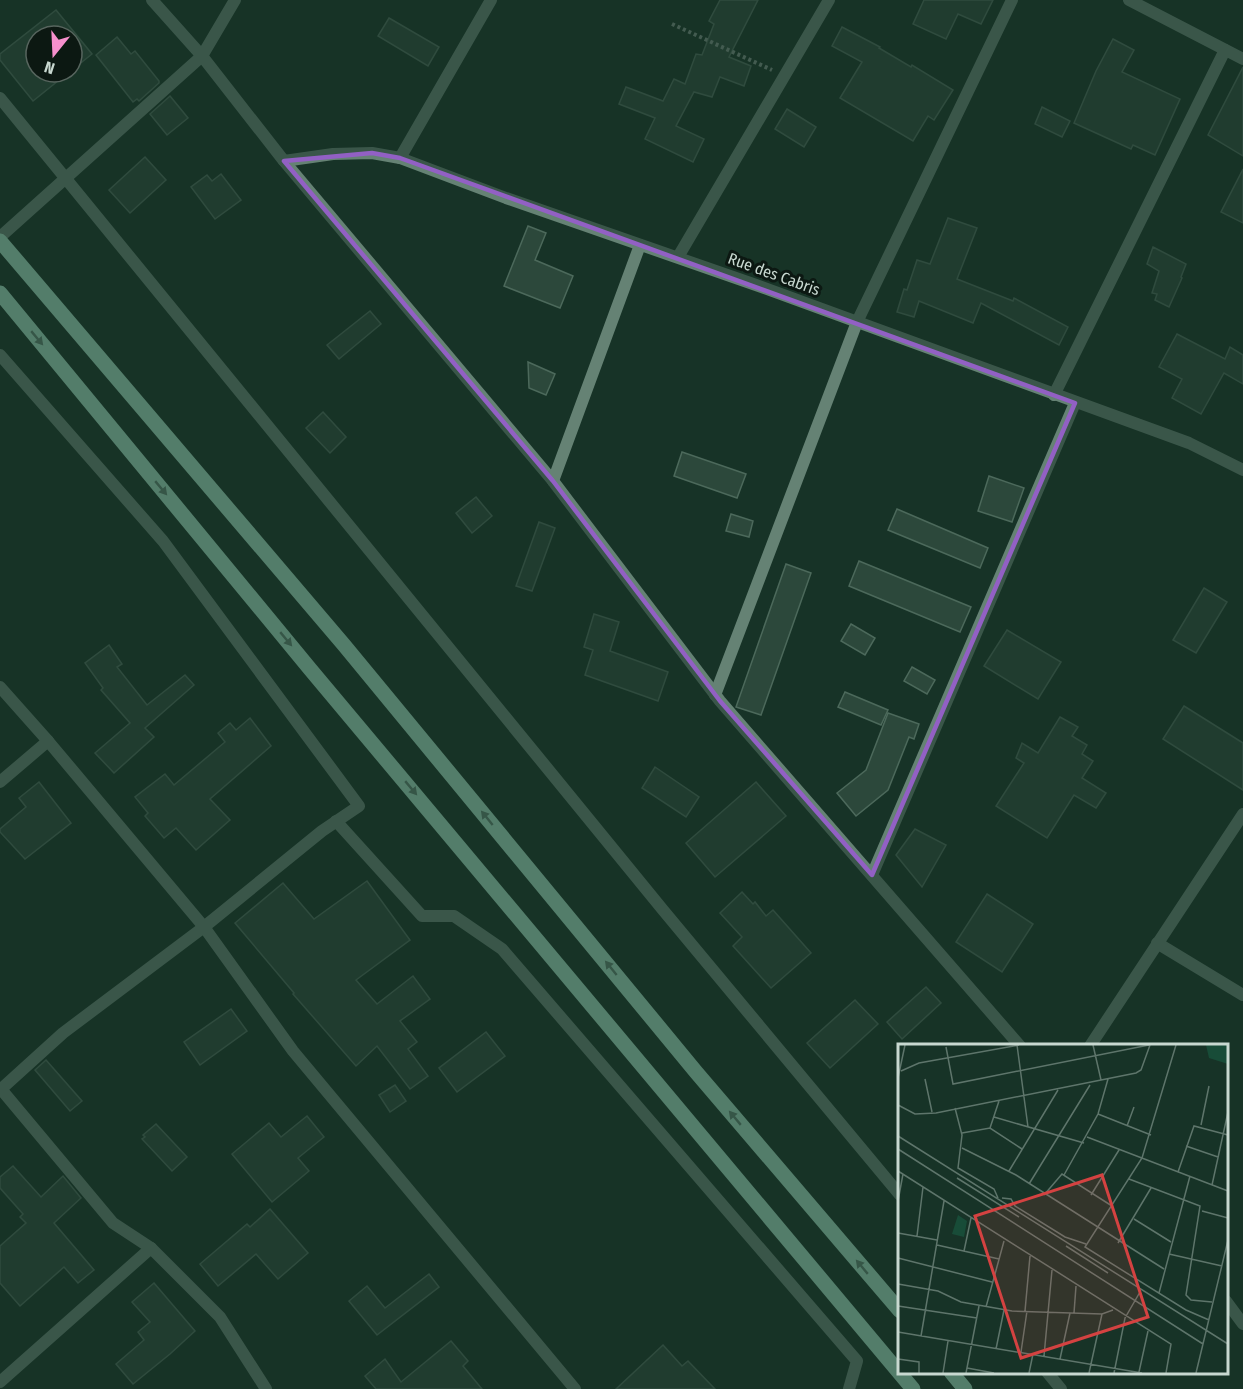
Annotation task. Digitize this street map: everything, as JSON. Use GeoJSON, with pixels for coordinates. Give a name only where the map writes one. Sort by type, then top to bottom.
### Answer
{"type":"FeatureCollection","features":[{"type":"Feature","properties":{"kind":"main road"},"geometry":{"type":"LineString","coordinates":[[0,239],[344,645],[696,1072],[898,1309]]}},
{"type":"Feature","properties":{"kind":"main road"},"geometry":{"type":"LineString","coordinates":[[0,293],[325,687],[898,1371]]}},
{"type":"Feature","properties":{"kind":"main road"},"geometry":{"type":"LineString","coordinates":[[900,1374],[913,1389]]}},
{"type":"Feature","properties":{"kind":"main road"},"geometry":{"type":"LineString","coordinates":[[953,1374],[965,1389]]}},
{"type":"Feature","properties":{"kind":"street"},"geometry":{"type":"LineString","coordinates":[[152,0],[202,56],[284,160],[553,481],[715,695],[1018,1044]]}},
{"type":"Feature","properties":{"kind":"street"},"geometry":{"type":"LineString","coordinates":[[0,239],[202,56],[235,0]]}},
{"type":"Feature","properties":{"kind":"street"},"geometry":{"type":"LineString","coordinates":[[400,158],[491,0]]}},
{"type":"Feature","properties":{"kind":"street"},"geometry":{"type":"LineString","coordinates":[[678,257],[829,0]]}},
{"type":"Feature","properties":{"kind":"street"},"geometry":{"type":"LineString","coordinates":[[715,695],[857,322],[1012,0]]}},
{"type":"Feature","properties":{"kind":"street"},"geometry":{"type":"LineString","coordinates":[[1129,0],[1243,58]]}},
{"type":"Feature","properties":{"kind":"street"},"geometry":{"type":"LineString","coordinates":[[1054,394],[1225,50]]}},
{"type":"Feature","properties":{"kind":"street"},"geometry":{"type":"LineString","coordinates":[[0,98],[663,910],[898,1193]]}},
{"type":"Feature","properties":{"kind":"street","name":"Rue des Cabris"},"geometry":{"type":"LineString","coordinates":[[284,160],[372,153],[400,158],[1189,443],[1243,470]]}},
{"type":"Feature","properties":{"kind":"street"},"geometry":{"type":"LineString","coordinates":[[553,481],[640,245]]}},
{"type":"Feature","properties":{"kind":"street"},"geometry":{"type":"LineString","coordinates":[[0,355],[163,541],[359,806],[336,821],[204,927],[63,1033],[1,1089],[113,1223],[151,1248],[220,1317],[266,1389]]}},
{"type":"Feature","properties":{"kind":"street"},"geometry":{"type":"LineString","coordinates":[[872,875],[1075,403]]}},
{"type":"Feature","properties":{"kind":"street"},"geometry":{"type":"LineString","coordinates":[[0,687],[204,927],[293,1051],[570,1387]]}},
{"type":"Feature","properties":{"kind":"street"},"geometry":{"type":"LineString","coordinates":[[0,782],[48,741]]}},
{"type":"Feature","properties":{"kind":"street"},"geometry":{"type":"LineString","coordinates":[[1091,1044],[1243,814]]}},
{"type":"Feature","properties":{"kind":"street"},"geometry":{"type":"LineString","coordinates":[[336,821],[422,916],[454,916],[502,949],[857,1361],[849,1389]]}},
{"type":"Feature","properties":{"kind":"street"},"geometry":{"type":"LineString","coordinates":[[1157,943],[1243,995]]}},
{"type":"Feature","properties":{"kind":"street"},"geometry":{"type":"LineString","coordinates":[[0,1382],[151,1248]]}},
{"type":"Feature","properties":{"kind":"street"},"geometry":{"type":"LineString","coordinates":[[1228,1302],[1243,1324]]}},
{"type":"Feature","properties":{"kind":"street"},"geometry":{"type":"LineString","coordinates":[[1049,1374],[1061,1389]]}},
{"type":"Feature","properties":{"kind":"path"},"geometry":{"type":"LineString","coordinates":[[672,24],[784,75]]}},
{"type":"Feature","properties":{"kind":"highlighted area"},"geometry":{"type":"Polygon","coordinates":[[[372,153],[400,158],[1075,403],[872,875],[720,701],[553,481],[284,161],[372,153]]]}},
{"type":"Feature","properties":{"kind":"building"},"geometry":{"type":"Polygon","coordinates":[[[720,0],[758,0],[729,57],[751,66],[744,86],[720,77],[712,97],[694,92],[676,126],[704,139],[693,162],[645,139],[655,118],[619,104],[626,87],[663,101],[674,79],[685,84],[696,54],[702,55],[714,24],[709,21],[720,0]]]}},
{"type":"Feature","properties":{"kind":"building"},"geometry":{"type":"Polygon","coordinates":[[[924,0],[993,0],[981,24],[958,14],[946,39],[913,24],[924,0]]]}},
{"type":"Feature","properties":{"kind":"building"},"geometry":{"type":"Polygon","coordinates":[[[56,10],[67,24],[38,24],[56,10]]]}},
{"type":"Feature","properties":{"kind":"building"},"geometry":{"type":"Polygon","coordinates":[[[389,18],[439,47],[428,66],[378,36],[389,18]]]}},
{"type":"Feature","properties":{"kind":"building"},"geometry":{"type":"Polygon","coordinates":[[[842,27],[953,90],[934,120],[928,116],[913,141],[840,98],[862,62],[832,46],[842,27]]]}},
{"type":"Feature","properties":{"kind":"building"},"geometry":{"type":"Polygon","coordinates":[[[24,35],[24,84],[54,84],[33,101],[0,60],[0,54],[24,35]]]}},
{"type":"Feature","properties":{"kind":"building"},"geometry":{"type":"Polygon","coordinates":[[[117,37],[131,54],[135,51],[159,81],[139,101],[137,99],[133,102],[96,55],[117,37]]]}},
{"type":"Feature","properties":{"kind":"building"},"geometry":{"type":"Polygon","coordinates":[[[1113,39],[1134,50],[1122,72],[1180,99],[1155,155],[1133,145],[1131,149],[1074,123],[1096,71],[1113,39]]]}},
{"type":"Feature","properties":{"kind":"building"},"geometry":{"type":"Polygon","coordinates":[[[84,44],[92,54],[84,60],[84,44]]]}},
{"type":"Feature","properties":{"kind":"building"},"geometry":{"type":"Polygon","coordinates":[[[1243,67],[1243,156],[1208,135],[1243,67]]]}},
{"type":"Feature","properties":{"kind":"building"},"geometry":{"type":"Polygon","coordinates":[[[170,96],[188,118],[167,135],[150,114],[170,96]]]}},
{"type":"Feature","properties":{"kind":"building"},"geometry":{"type":"Polygon","coordinates":[[[1042,107],[1070,121],[1062,137],[1035,124],[1042,107]]]}},
{"type":"Feature","properties":{"kind":"building"},"geometry":{"type":"Polygon","coordinates":[[[787,109],[816,127],[804,147],[775,129],[787,109]]]}},
{"type":"Feature","properties":{"kind":"building"},"geometry":{"type":"Polygon","coordinates":[[[145,157],[166,180],[130,213],[109,190],[145,157]]]}},
{"type":"Feature","properties":{"kind":"building"},"geometry":{"type":"Polygon","coordinates":[[[1243,169],[1243,223],[1221,212],[1243,169]]]}},
{"type":"Feature","properties":{"kind":"building"},"geometry":{"type":"Polygon","coordinates":[[[221,174],[241,200],[215,219],[191,187],[207,175],[212,181],[221,174]]]}},
{"type":"Feature","properties":{"kind":"building"},"geometry":{"type":"Polygon","coordinates":[[[948,218],[977,228],[957,279],[1013,301],[1014,298],[1068,327],[1059,345],[981,303],[973,323],[919,301],[914,317],[897,312],[917,260],[930,264],[948,218]]]}},
{"type":"Feature","properties":{"kind":"building"},"geometry":{"type":"Polygon","coordinates":[[[528,226],[546,233],[535,260],[573,276],[560,308],[504,286],[528,226]]]}},
{"type":"Feature","properties":{"kind":"building"},"geometry":{"type":"Polygon","coordinates":[[[1153,247],[1186,264],[1169,307],[1155,300],[1157,294],[1152,293],[1159,271],[1147,264],[1153,247]]]}},
{"type":"Feature","properties":{"kind":"building"},"geometry":{"type":"Polygon","coordinates":[[[370,311],[381,324],[339,359],[327,345],[370,311]]]}},
{"type":"Feature","properties":{"kind":"building"},"geometry":{"type":"Polygon","coordinates":[[[1177,334],[1225,359],[1230,347],[1243,355],[1243,384],[1224,373],[1201,414],[1172,398],[1182,379],[1159,367],[1177,334]]]}},
{"type":"Feature","properties":{"kind":"building"},"geometry":{"type":"Polygon","coordinates":[[[528,362],[555,374],[546,395],[529,388],[528,362]]]}},
{"type":"Feature","properties":{"kind":"building"},"geometry":{"type":"Polygon","coordinates":[[[323,412],[346,437],[330,453],[306,428],[323,412]]]}},
{"type":"Feature","properties":{"kind":"building"},"geometry":{"type":"Polygon","coordinates":[[[682,452],[746,474],[737,498],[674,476],[682,452]]]}},
{"type":"Feature","properties":{"kind":"building"},"geometry":{"type":"Polygon","coordinates":[[[989,476],[1024,488],[1012,522],[978,511],[989,476]]]}},
{"type":"Feature","properties":{"kind":"building"},"geometry":{"type":"Polygon","coordinates":[[[476,497],[492,516],[472,533],[456,513],[476,497]]]}},
{"type":"Feature","properties":{"kind":"building"},"geometry":{"type":"Polygon","coordinates":[[[897,509],[988,548],[980,568],[888,530],[897,509]]]}},
{"type":"Feature","properties":{"kind":"building"},"geometry":{"type":"Polygon","coordinates":[[[731,514],[753,521],[749,537],[726,531],[731,514]]]}},
{"type":"Feature","properties":{"kind":"building"},"geometry":{"type":"Polygon","coordinates":[[[539,522],[555,528],[532,591],[516,586],[539,522]]]}},
{"type":"Feature","properties":{"kind":"building"},"geometry":{"type":"Polygon","coordinates":[[[859,561],[971,607],[960,632],[849,586],[859,561]]]}},
{"type":"Feature","properties":{"kind":"building"},"geometry":{"type":"Polygon","coordinates":[[[786,564],[811,573],[761,715],[736,707],[786,564]]]}},
{"type":"Feature","properties":{"kind":"building"},"geometry":{"type":"Polygon","coordinates":[[[1204,588],[1227,602],[1196,653],[1173,640],[1204,588]]]}},
{"type":"Feature","properties":{"kind":"building"},"geometry":{"type":"Polygon","coordinates":[[[594,614],[619,622],[610,651],[668,672],[658,701],[585,675],[593,650],[584,647],[594,614]]]}},
{"type":"Feature","properties":{"kind":"building"},"geometry":{"type":"Polygon","coordinates":[[[851,624],[875,638],[865,655],[841,641],[851,624]]]}},
{"type":"Feature","properties":{"kind":"building"},"geometry":{"type":"Polygon","coordinates":[[[1007,630],[1061,662],[1038,699],[984,666],[1007,630]]]}},
{"type":"Feature","properties":{"kind":"building"},"geometry":{"type":"Polygon","coordinates":[[[109,645],[122,664],[117,667],[147,705],[185,675],[194,685],[145,728],[154,737],[114,773],[95,753],[130,723],[101,690],[103,688],[85,663],[109,645]]]}},
{"type":"Feature","properties":{"kind":"building"},"geometry":{"type":"Polygon","coordinates":[[[912,667],[935,680],[927,694],[904,681],[912,667]]]}},
{"type":"Feature","properties":{"kind":"building"},"geometry":{"type":"Polygon","coordinates":[[[845,692],[888,710],[881,725],[838,707],[845,692]]]}},
{"type":"Feature","properties":{"kind":"building"},"geometry":{"type":"Polygon","coordinates":[[[1184,706],[1243,743],[1243,790],[1163,739],[1184,706]]]}},
{"type":"Feature","properties":{"kind":"building"},"geometry":{"type":"Polygon","coordinates":[[[888,713],[919,724],[914,739],[909,737],[888,790],[856,816],[837,793],[866,770],[888,713]]]}},
{"type":"Feature","properties":{"kind":"building"},"geometry":{"type":"Polygon","coordinates":[[[1060,717],[1078,727],[1072,736],[1087,745],[1082,754],[1093,761],[1082,778],[1106,793],[1096,808],[1074,795],[1047,838],[996,806],[1024,763],[1016,758],[1022,743],[1038,753],[1060,717]]]}},
{"type":"Feature","properties":{"kind":"building"},"geometry":{"type":"Polygon","coordinates":[[[250,718],[271,746],[210,799],[230,820],[196,850],[176,828],[164,838],[145,816],[148,813],[135,797],[165,774],[174,785],[225,742],[218,733],[230,723],[236,730],[250,718]]]}},
{"type":"Feature","properties":{"kind":"building"},"geometry":{"type":"Polygon","coordinates":[[[655,767],[699,797],[686,817],[642,788],[655,767]]]}},
{"type":"Feature","properties":{"kind":"building"},"geometry":{"type":"Polygon","coordinates":[[[39,782],[71,823],[25,859],[0,832],[0,829],[26,807],[19,798],[39,782]]]}},
{"type":"Feature","properties":{"kind":"building"},"geometry":{"type":"Polygon","coordinates":[[[756,782],[786,816],[715,877],[686,843],[756,782]]]}},
{"type":"Feature","properties":{"kind":"building"},"geometry":{"type":"Polygon","coordinates":[[[915,829],[946,845],[922,887],[896,855],[915,829]]]}},
{"type":"Feature","properties":{"kind":"building"},"geometry":{"type":"Polygon","coordinates":[[[367,881],[410,940],[356,980],[377,1004],[413,976],[430,999],[400,1021],[417,1042],[408,1049],[428,1076],[410,1089],[377,1046],[356,1066],[235,923],[283,883],[314,919],[367,881]]]}},
{"type":"Feature","properties":{"kind":"building"},"geometry":{"type":"Polygon","coordinates":[[[742,892],[753,904],[755,902],[766,916],[773,910],[811,953],[771,988],[733,946],[742,937],[720,913],[742,892]]]}},
{"type":"Feature","properties":{"kind":"building"},"geometry":{"type":"Polygon","coordinates":[[[987,894],[1033,924],[1002,972],[956,942],[987,894]]]}},
{"type":"Feature","properties":{"kind":"building"},"geometry":{"type":"Polygon","coordinates":[[[926,987],[941,1003],[902,1039],[887,1022],[926,987]]]}},
{"type":"Feature","properties":{"kind":"building"},"geometry":{"type":"Polygon","coordinates":[[[855,1000],[878,1024],[830,1068],[807,1043],[855,1000]]]}},
{"type":"Feature","properties":{"kind":"building"},"geometry":{"type":"Polygon","coordinates":[[[231,1009],[247,1031],[200,1065],[184,1042],[231,1009]]]}},
{"type":"Feature","properties":{"kind":"building"},"geometry":{"type":"Polygon","coordinates":[[[486,1032],[505,1056],[457,1092],[439,1068],[486,1032]]]}},
{"type":"Feature","properties":{"kind":"building"},"geometry":{"type":"Polygon","coordinates":[[[46,1060],[82,1101],[70,1111],[35,1070],[46,1060]]]}},
{"type":"Feature","properties":{"kind":"building"},"geometry":{"type":"Polygon","coordinates":[[[395,1085],[406,1101],[390,1112],[379,1095],[395,1085]]]}},
{"type":"Feature","properties":{"kind":"building"},"geometry":{"type":"Polygon","coordinates":[[[307,1116],[324,1137],[298,1158],[309,1171],[272,1202],[232,1154],[269,1123],[281,1137],[307,1116]]]}},
{"type":"Feature","properties":{"kind":"building"},"geometry":{"type":"Polygon","coordinates":[[[156,1124],[187,1157],[172,1171],[142,1139],[145,1137],[143,1135],[156,1124]]]}},
{"type":"Feature","properties":{"kind":"building"},"geometry":{"type":"Polygon","coordinates":[[[13,1166],[41,1197],[63,1176],[81,1198],[54,1223],[94,1270],[78,1283],[64,1267],[20,1306],[0,1283],[0,1246],[26,1223],[20,1217],[23,1214],[0,1188],[0,1177],[13,1166]]]}},
{"type":"Feature","properties":{"kind":"building"},"geometry":{"type":"Polygon","coordinates":[[[270,1209],[308,1253],[278,1279],[256,1254],[218,1286],[200,1264],[247,1224],[250,1227],[270,1209]]]}},
{"type":"Feature","properties":{"kind":"building"},"geometry":{"type":"Polygon","coordinates":[[[429,1274],[439,1287],[377,1335],[349,1301],[367,1286],[385,1308],[429,1274]]]}},
{"type":"Feature","properties":{"kind":"building"},"geometry":{"type":"Polygon","coordinates":[[[154,1283],[195,1331],[133,1384],[116,1364],[144,1340],[138,1332],[150,1322],[132,1302],[154,1283]]]}},
{"type":"Feature","properties":{"kind":"building"},"geometry":{"type":"Polygon","coordinates":[[[451,1341],[468,1361],[463,1366],[482,1389],[376,1389],[365,1376],[385,1359],[401,1382],[451,1341]]]}},
{"type":"Feature","properties":{"kind":"building"},"geometry":{"type":"Polygon","coordinates":[[[663,1345],[682,1366],[688,1361],[715,1389],[616,1389],[663,1345]]]}}]}
